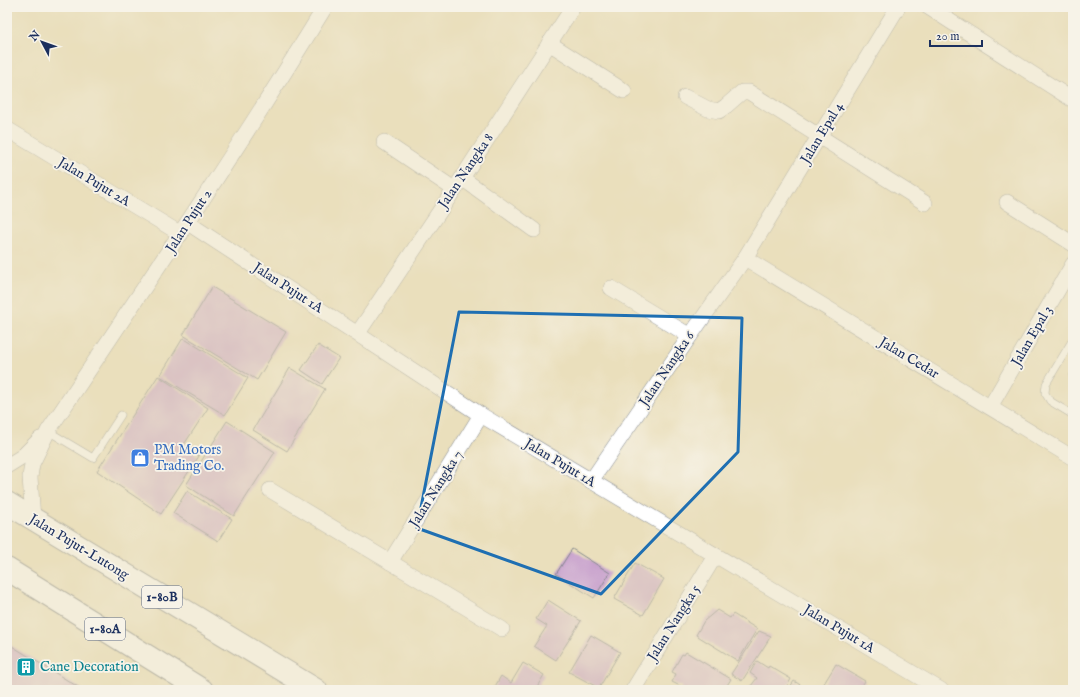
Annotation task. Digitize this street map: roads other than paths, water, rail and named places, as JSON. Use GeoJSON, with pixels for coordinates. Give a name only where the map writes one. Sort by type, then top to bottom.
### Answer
{"type":"FeatureCollection","features":[{"type":"Feature","properties":{"kind":"highway","name":"Jalan Pujut-Lutong"},"geometry":{"type":"LineString","coordinates":[[7,503],[316,690]]}},
{"type":"Feature","properties":{"kind":"highway","name":"1-80A"},"geometry":{"type":"LineString","coordinates":[[7,569],[202,690]]}},
{"type":"Feature","properties":{"kind":"street","name":"Jalan Pujut 2"},"geometry":{"type":"LineString","coordinates":[[33,519],[30,477],[32,464],[48,431],[184,229],[269,98],[325,7]]}},
{"type":"Feature","properties":{"kind":"street","name":"Jalan Nangka 8"},"geometry":{"type":"LineString","coordinates":[[358,333],[458,183],[572,7]]}},
{"type":"Feature","properties":{"kind":"street","name":"Jalan Epal 4"},"geometry":{"type":"LineString","coordinates":[[745,258],[898,7]]}},
{"type":"Feature","properties":{"kind":"street"},"geometry":{"type":"LineString","coordinates":[[928,7],[1073,100]]}},
{"type":"Feature","properties":{"kind":"street"},"geometry":{"type":"LineString","coordinates":[[549,43],[624,90]]}},
{"type":"Feature","properties":{"kind":"street"},"geometry":{"type":"LineString","coordinates":[[685,97],[708,110],[719,111],[742,92],[749,92],[925,203]]}},
{"type":"Feature","properties":{"kind":"street","name":"Jalan Pujut 2A"},"geometry":{"type":"LineString","coordinates":[[7,129],[184,229]]}},
{"type":"Feature","properties":{"kind":"street"},"geometry":{"type":"LineString","coordinates":[[384,142],[458,183],[534,230]]}},
{"type":"Feature","properties":{"kind":"street"},"geometry":{"type":"LineString","coordinates":[[1007,202],[1073,244]]}},
{"type":"Feature","properties":{"kind":"street","name":"Jalan Pujut 1A"},"geometry":{"type":"LineString","coordinates":[[184,229],[358,333],[481,415],[941,690]]}},
{"type":"Feature","properties":{"kind":"street","name":"Jalan Nangka 6"},"geometry":{"type":"LineString","coordinates":[[591,481],[745,258]]}},
{"type":"Feature","properties":{"kind":"street","name":"Jalan Cedar"},"geometry":{"type":"LineString","coordinates":[[745,258],[1073,458]]}},
{"type":"Feature","properties":{"kind":"street","name":"Jalan Epal 3"},"geometry":{"type":"LineString","coordinates":[[990,407],[1073,264]]}},
{"type":"Feature","properties":{"kind":"street"},"geometry":{"type":"LineString","coordinates":[[611,288],[690,336]]}},
{"type":"Feature","properties":{"kind":"street","name":"Jalan Nangka 7"},"geometry":{"type":"LineString","coordinates":[[390,562],[481,415]]}},
{"type":"Feature","properties":{"kind":"street","name":"Jalan Pujut 2"},"geometry":{"type":"LineString","coordinates":[[7,466],[23,456],[48,431]]}},
{"type":"Feature","properties":{"kind":"street"},"geometry":{"type":"LineString","coordinates":[[270,490],[502,629]]}},
{"type":"Feature","properties":{"kind":"street","name":"Jalan Nangka 5"},"geometry":{"type":"LineString","coordinates":[[633,690],[715,556]]}},
{"type":"Feature","properties":{"kind":"lane"},"geometry":{"type":"LineString","coordinates":[[1073,339],[1046,384],[1045,393],[1050,401],[1073,415]]}},
{"type":"Feature","properties":{"kind":"lane"},"geometry":{"type":"LineString","coordinates":[[48,431],[92,458],[121,415]]}},
{"type":"Feature","properties":{"kind":"place","name":"PM Motors Trading Co."},"geometry":{"type":"Point","coordinates":[140,458]}},
{"type":"Feature","properties":{"kind":"place","name":"Cane Decoration"},"geometry":{"type":"Point","coordinates":[26,667]}}]}
